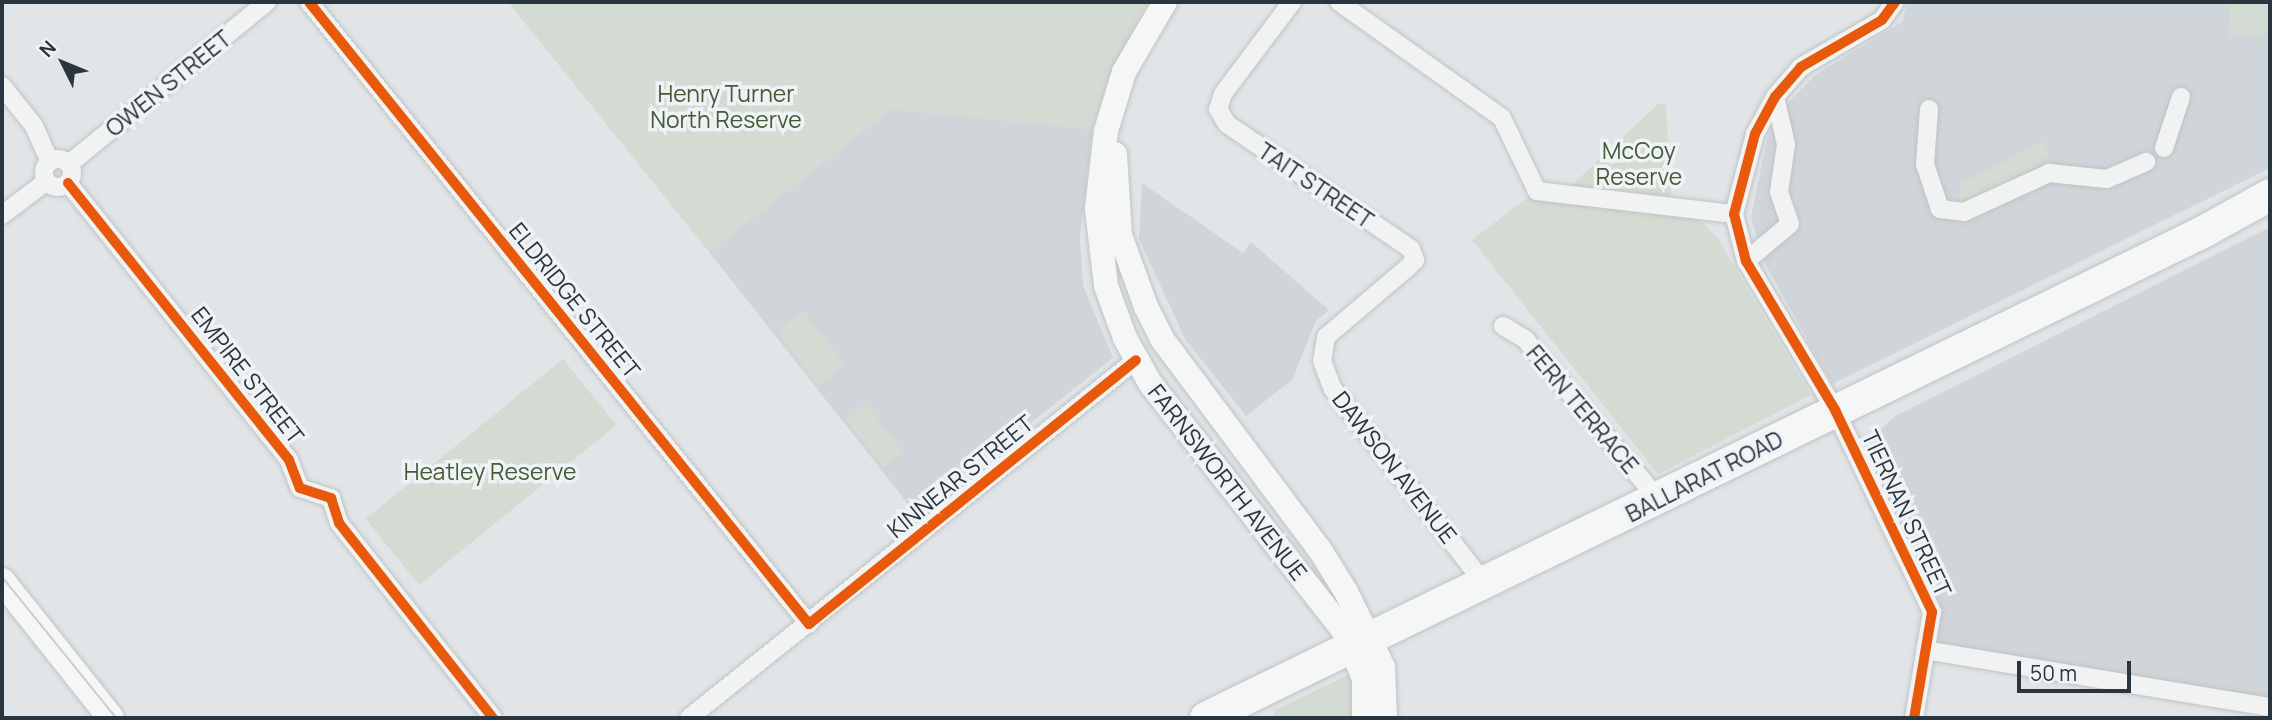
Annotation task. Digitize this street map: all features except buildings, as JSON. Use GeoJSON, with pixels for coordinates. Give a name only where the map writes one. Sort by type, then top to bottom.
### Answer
{"type":"FeatureCollection","features":[{"type":"Feature","properties":{"kind":"highway","name":"BALLARAT ROAD"},"geometry":{"type":"LineString","coordinates":[[1206,718],[2203,232],[2270,195]]}},
{"type":"Feature","properties":{"kind":"highway","name":"BALLARAT ROAD"},"geometry":{"type":"LineString","coordinates":[[2203,232],[2270,212]]}},
{"type":"Feature","properties":{"kind":"main road","name":"FARNSWORTH AVENUE"},"geometry":{"type":"LineString","coordinates":[[1166,2],[1130,83],[1114,168],[1123,247],[1162,339],[1320,550],[1362,643],[1364,718]]}},
{"type":"Feature","properties":{"kind":"main road","name":"FARNSWORTH AVENUE"},"geometry":{"type":"LineString","coordinates":[[1166,2],[1138,43],[1117,89],[1098,174],[1103,272],[1136,360],[1212,463],[1362,643],[1385,679],[1385,718]]}},
{"type":"Feature","properties":{"kind":"main road"},"geometry":{"type":"LineString","coordinates":[[1136,360],[1162,339]]}},
{"type":"Feature","properties":{"kind":"main road"},"geometry":{"type":"LineString","coordinates":[[1212,463],[1239,441]]}},
{"type":"Feature","properties":{"kind":"main road"},"geometry":{"type":"LineString","coordinates":[[1255,516],[1281,496]]}},
{"type":"Feature","properties":{"kind":"main road"},"geometry":{"type":"LineString","coordinates":[[2,581],[111,718]]}},
{"type":"Feature","properties":{"kind":"street","name":"OWEN STREET"},"geometry":{"type":"LineString","coordinates":[[69,164],[267,2]]}},
{"type":"Feature","properties":{"kind":"street","name":"ELDRIDGE STREET"},"geometry":{"type":"LineString","coordinates":[[309,2],[809,624]]}},
{"type":"Feature","properties":{"kind":"street","name":"TAIT STREET"},"geometry":{"type":"LineString","coordinates":[[1292,2],[1223,94],[1218,109],[1227,124],[1411,249],[1415,260]]}},
{"type":"Feature","properties":{"kind":"street"},"geometry":{"type":"LineString","coordinates":[[1339,2],[1502,118],[1537,191],[1734,214],[1755,134],[1775,97],[1801,67],[1882,20],[1895,2]]}},
{"type":"Feature","properties":{"kind":"street"},"geometry":{"type":"LineString","coordinates":[[2,86],[34,126],[50,162]]}},
{"type":"Feature","properties":{"kind":"street"},"geometry":{"type":"LineString","coordinates":[[1746,261],[1790,225],[1779,192],[1786,144],[1775,97]]}},
{"type":"Feature","properties":{"kind":"street"},"geometry":{"type":"LineString","coordinates":[[2164,148],[2181,97]]}},
{"type":"Feature","properties":{"kind":"street"},"geometry":{"type":"LineString","coordinates":[[1929,109],[1925,164],[1940,209],[1964,212],[2049,173],[2107,179],[2146,162]]}},
{"type":"Feature","properties":{"kind":"street"},"geometry":{"type":"LineString","coordinates":[[58,159],[69,164],[68,183],[54,186],[47,181],[44,173],[50,162],[58,159]]}},
{"type":"Feature","properties":{"kind":"street"},"geometry":{"type":"LineString","coordinates":[[2,215],[47,181]]}},
{"type":"Feature","properties":{"kind":"street","name":"EMPIRE STREET"},"geometry":{"type":"LineString","coordinates":[[68,183],[289,460],[300,488],[331,498],[339,523],[494,718]]}},
{"type":"Feature","properties":{"kind":"street","name":"TIERNAN STREET"},"geometry":{"type":"LineString","coordinates":[[1734,214],[1746,261],[1835,410],[1932,611],[1914,718]]}},
{"type":"Feature","properties":{"kind":"street","name":"DAWSON AVENUE"},"geometry":{"type":"LineString","coordinates":[[1415,260],[1339,322],[1326,337],[1322,361],[1333,389],[1484,583]]}},
{"type":"Feature","properties":{"kind":"street","name":"FERN TERRACE"},"geometry":{"type":"LineString","coordinates":[[1503,326],[1525,339],[1658,499]]}},
{"type":"Feature","properties":{"kind":"street","name":"KINNEAR STREET"},"geometry":{"type":"LineString","coordinates":[[689,718],[1136,360]]}},
{"type":"Feature","properties":{"kind":"street"},"geometry":{"type":"LineString","coordinates":[[1925,650],[2270,707]]}},
{"type":"Feature","properties":{"kind":"shaded area"},"geometry":{"type":"Polygon","coordinates":[[[1908,2],[2270,2],[2270,168],[1832,384],[1763,260],[1751,217],[1767,139],[1786,105],[1815,75],[1902,22],[1908,2]]]}},
{"type":"Feature","properties":{"kind":"shaded area"},"geometry":{"type":"Polygon","coordinates":[[[891,109],[1092,129],[1080,238],[1083,285],[1113,358],[916,514],[709,252],[891,109]]]}},
{"type":"Feature","properties":{"kind":"shaded area"},"geometry":{"type":"Polygon","coordinates":[[[1142,183],[1243,253],[1251,242],[1329,310],[1316,321],[1292,380],[1246,416],[1185,339],[1139,239],[1142,183]]]}},
{"type":"Feature","properties":{"kind":"shaded area"},"geometry":{"type":"Polygon","coordinates":[[[2270,227],[2270,699],[1937,643],[1940,603],[1864,454],[1877,433],[1894,417],[2270,227]]]}},
{"type":"Feature","properties":{"kind":"green space","name":"Henry Turner North Reserve"},"geometry":{"type":"Polygon","coordinates":[[[508,2],[1147,2],[1110,74],[1092,129],[891,109],[709,252],[508,2]]]}},
{"type":"Feature","properties":{"kind":"green space"},"geometry":{"type":"Polygon","coordinates":[[[2230,2],[2270,2],[2270,29],[2256,36],[2229,36],[2230,2]]]}},
{"type":"Feature","properties":{"kind":"green space","name":"McCoy Reserve"},"geometry":{"type":"Polygon","coordinates":[[[1659,103],[1666,105],[1671,197],[1572,185],[1659,103]]]}},
{"type":"Feature","properties":{"kind":"green space"},"geometry":{"type":"Polygon","coordinates":[[[2042,142],[2049,155],[2024,176],[1958,210],[1960,184],[2042,142]]]}},
{"type":"Feature","properties":{"kind":"green space"},"geometry":{"type":"Polygon","coordinates":[[[1531,195],[1695,216],[1716,236],[1811,395],[1658,474],[1472,240],[1531,195]]]}},
{"type":"Feature","properties":{"kind":"green space"},"geometry":{"type":"Polygon","coordinates":[[[803,311],[845,365],[819,385],[777,331],[803,311]]]}},
{"type":"Feature","properties":{"kind":"green space","name":"Heatley Reserve"},"geometry":{"type":"Polygon","coordinates":[[[563,359],[616,425],[419,585],[366,519],[563,359]]]}},
{"type":"Feature","properties":{"kind":"green space"},"geometry":{"type":"Polygon","coordinates":[[[866,404],[904,452],[884,467],[846,419],[866,404]]]}},
{"type":"Feature","properties":{"kind":"green space"},"geometry":{"type":"Polygon","coordinates":[[[1350,674],[1356,718],[1273,718],[1275,710],[1350,674]]]}},
{"type":"Feature","properties":{"kind":"tram line"},"geometry":{"type":"LineString","coordinates":[[2,577],[116,718]]}},
{"type":"Feature","properties":{"kind":"cycle path"},"geometry":{"type":"LineString","coordinates":[[309,2],[809,624],[1136,360]]}},
{"type":"Feature","properties":{"kind":"cycle path"},"geometry":{"type":"LineString","coordinates":[[1895,2],[1882,20],[1801,67],[1775,97],[1755,134],[1734,214],[1746,261],[1835,410],[1932,612],[1914,718]]}},
{"type":"Feature","properties":{"kind":"cycle path"},"geometry":{"type":"LineString","coordinates":[[68,183],[289,460],[300,488],[331,498],[339,523],[493,718]]}}]}
